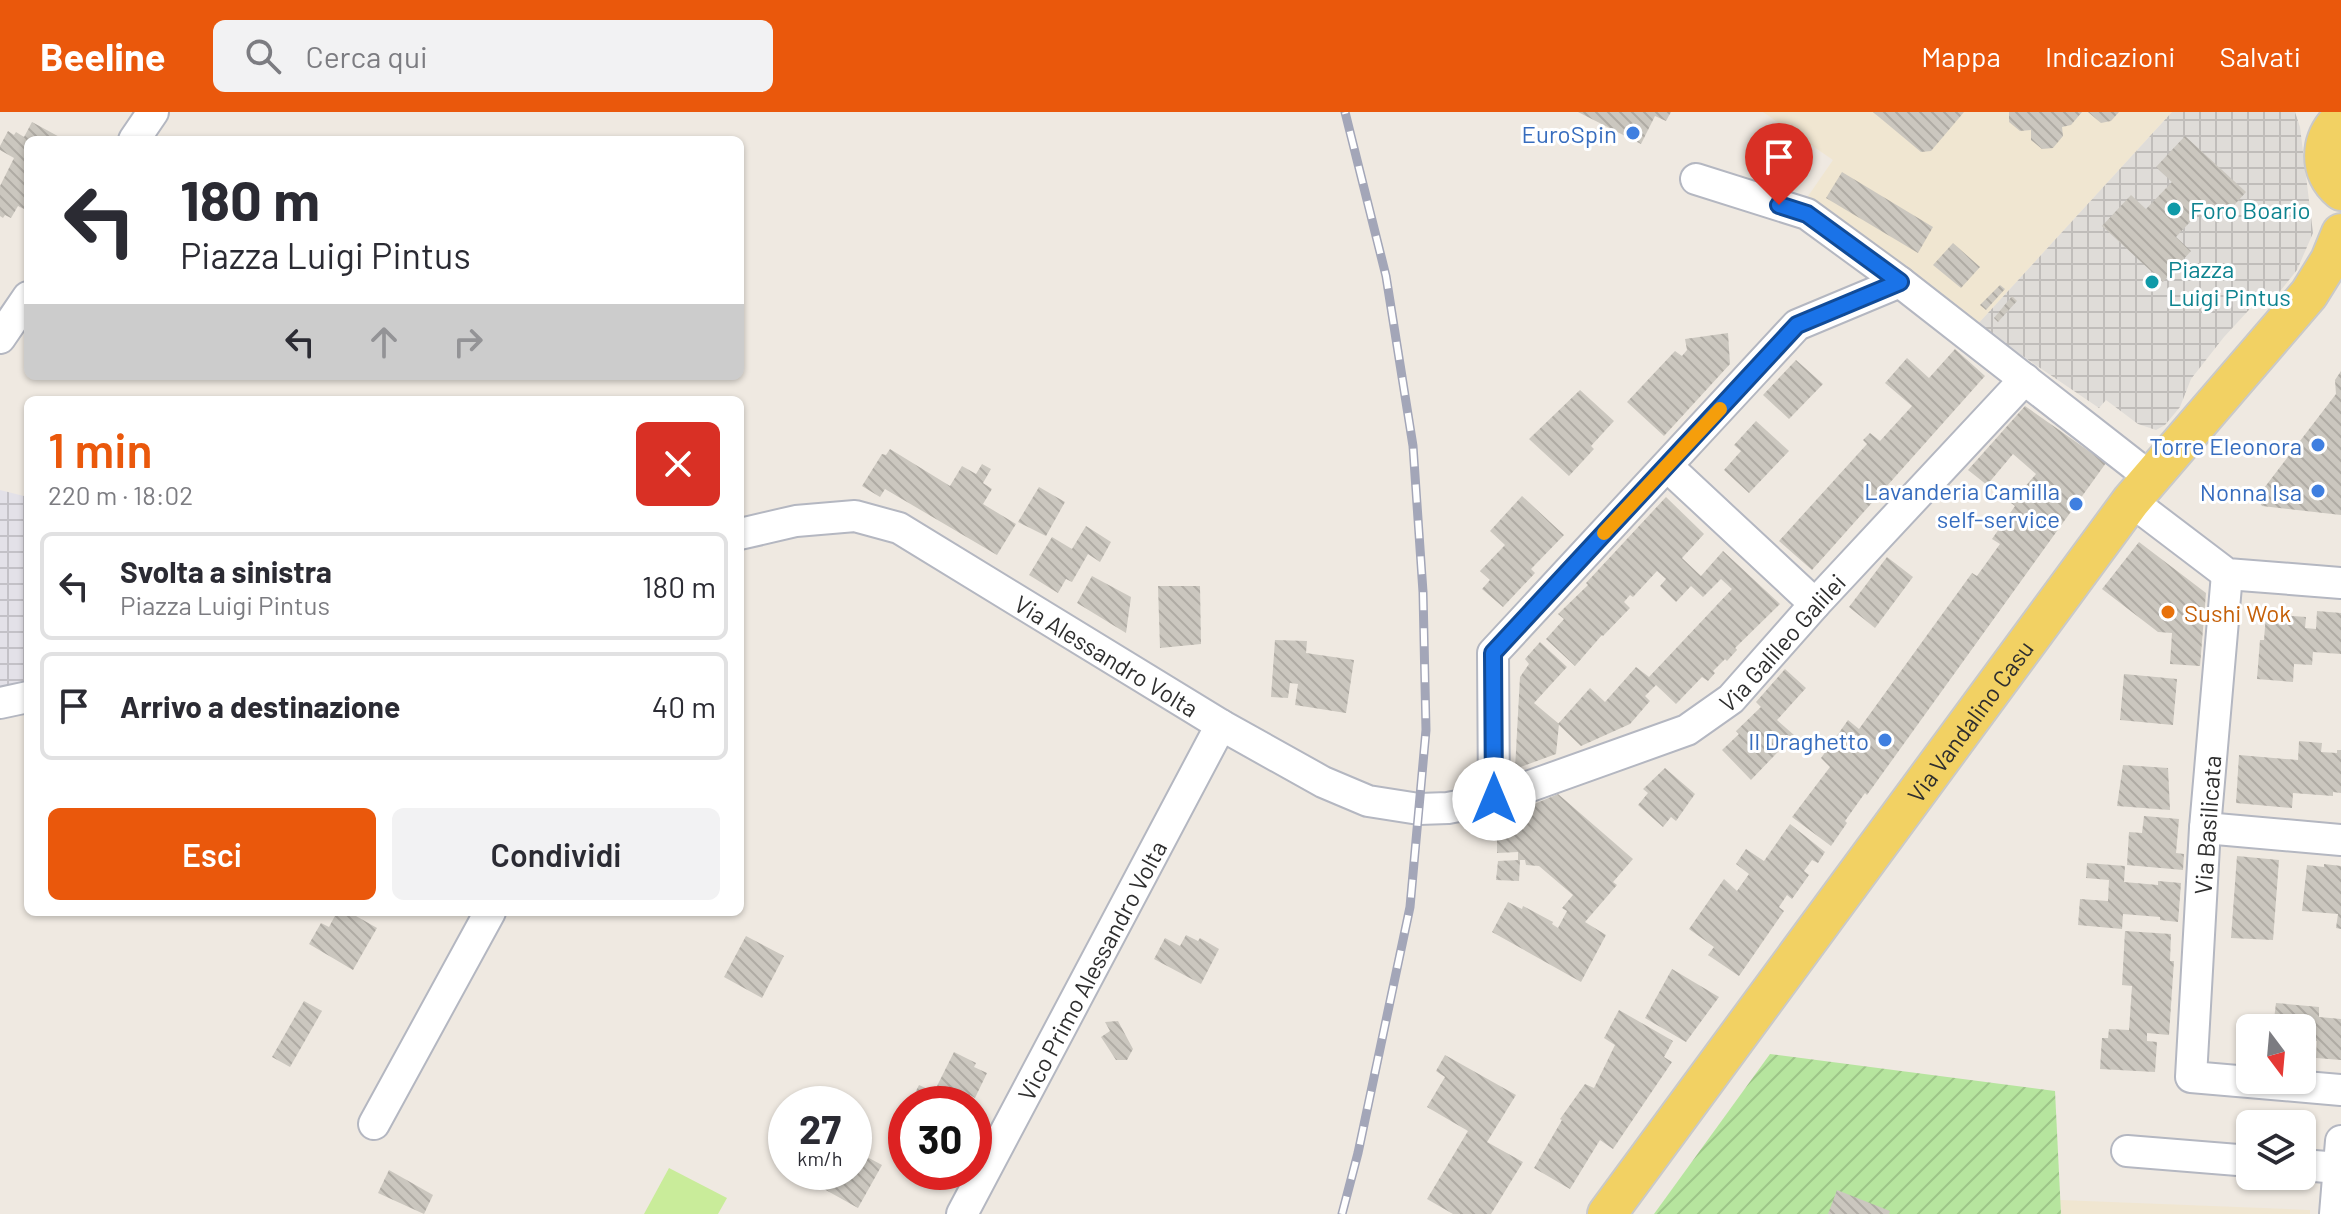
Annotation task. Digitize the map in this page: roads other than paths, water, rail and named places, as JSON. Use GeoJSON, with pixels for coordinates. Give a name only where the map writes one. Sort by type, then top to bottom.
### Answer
{"type":"FeatureCollection","features":[{"type":"Feature","properties":{"kind":"main road"},"geometry":{"type":"LineString","coordinates":[[2326,125],[2324,165],[2340,190]]}},
{"type":"Feature","properties":{"kind":"main road","name":"Via Vandalino Casu"},"geometry":{"type":"LineString","coordinates":[[1607,1214],[2141,490],[2309,294],[2330,260],[2340,234],[2340,190]]}},
{"type":"Feature","properties":{"kind":"street"},"geometry":{"type":"LineString","coordinates":[[1696,179],[1807,214],[1900,282],[2025,379],[2227,574],[2341,583]]}},
{"type":"Feature","properties":{"kind":"street"},"geometry":{"type":"LineString","coordinates":[[1483,801],[1493,653],[1797,325],[1900,282]]}},
{"type":"Feature","properties":{"kind":"street"},"geometry":{"type":"LineString","coordinates":[[0,338],[24,303]]}},
{"type":"Feature","properties":{"kind":"street","name":"Via Galileo Galilei"},"geometry":{"type":"LineString","coordinates":[[1483,801],[1687,730],[1731,699],[1815,604],[2025,379]]}},
{"type":"Feature","properties":{"kind":"street"},"geometry":{"type":"LineString","coordinates":[[1667,466],[1815,604]]}},
{"type":"Feature","properties":{"kind":"street","name":"Via Alessandro Volta"},"geometry":{"type":"LineString","coordinates":[[744,533],[796,521],[855,516],[899,528],[1221,725],[1323,782],[1368,801],[1419,809],[1448,808],[1483,801]]}},
{"type":"Feature","properties":{"kind":"street","name":"Via Basilicata"},"geometry":{"type":"LineString","coordinates":[[2227,574],[2205,828],[2191,1077],[2341,1090]]}},
{"type":"Feature","properties":{"kind":"street"},"geometry":{"type":"LineString","coordinates":[[0,703],[24,698]]}},
{"type":"Feature","properties":{"kind":"street","name":"Vico Primo Alessandro Volta"},"geometry":{"type":"LineString","coordinates":[[962,1214],[1221,725]]}},
{"type":"Feature","properties":{"kind":"street"},"geometry":{"type":"LineString","coordinates":[[2205,828],[2341,840]]}},
{"type":"Feature","properties":{"kind":"street"},"geometry":{"type":"LineString","coordinates":[[374,1124],[488,916]]}},
{"type":"Feature","properties":{"kind":"street"},"geometry":{"type":"LineString","coordinates":[[2127,1151],[2236,1160]]}},
{"type":"Feature","properties":{"kind":"street"},"geometry":{"type":"LineString","coordinates":[[2316,1161],[2340,1155],[2335,1214]]}},
{"type":"Feature","properties":{"kind":"railway"},"geometry":{"type":"LineString","coordinates":[[1342,1214],[1358,1153],[1410,907],[1426,730],[1423,592],[1413,446],[1386,276],[1345,112]]}},
{"type":"Feature","properties":{"kind":"place","name":"EuroSpin"},"geometry":{"type":"Point","coordinates":[1633,133]}},
{"type":"Feature","properties":{"kind":"place","name":"Foro Boario"},"geometry":{"type":"Point","coordinates":[2174,209]}},
{"type":"Feature","properties":{"kind":"place","name":"Piazza Luigi Pintus"},"geometry":{"type":"Point","coordinates":[2152,282]}},
{"type":"Feature","properties":{"kind":"place","name":"Torre Eleonora"},"geometry":{"type":"Point","coordinates":[2318,445]}},
{"type":"Feature","properties":{"kind":"place","name":"Nonna Isa"},"geometry":{"type":"Point","coordinates":[2318,491]}},
{"type":"Feature","properties":{"kind":"place","name":"Lavanderia Camilla self-service"},"geometry":{"type":"Point","coordinates":[2076,504]}},
{"type":"Feature","properties":{"kind":"place","name":"Sushi Wok"},"geometry":{"type":"Point","coordinates":[2168,612]}},
{"type":"Feature","properties":{"kind":"place","name":"Il Draghetto"},"geometry":{"type":"Point","coordinates":[1885,740]}}]}
